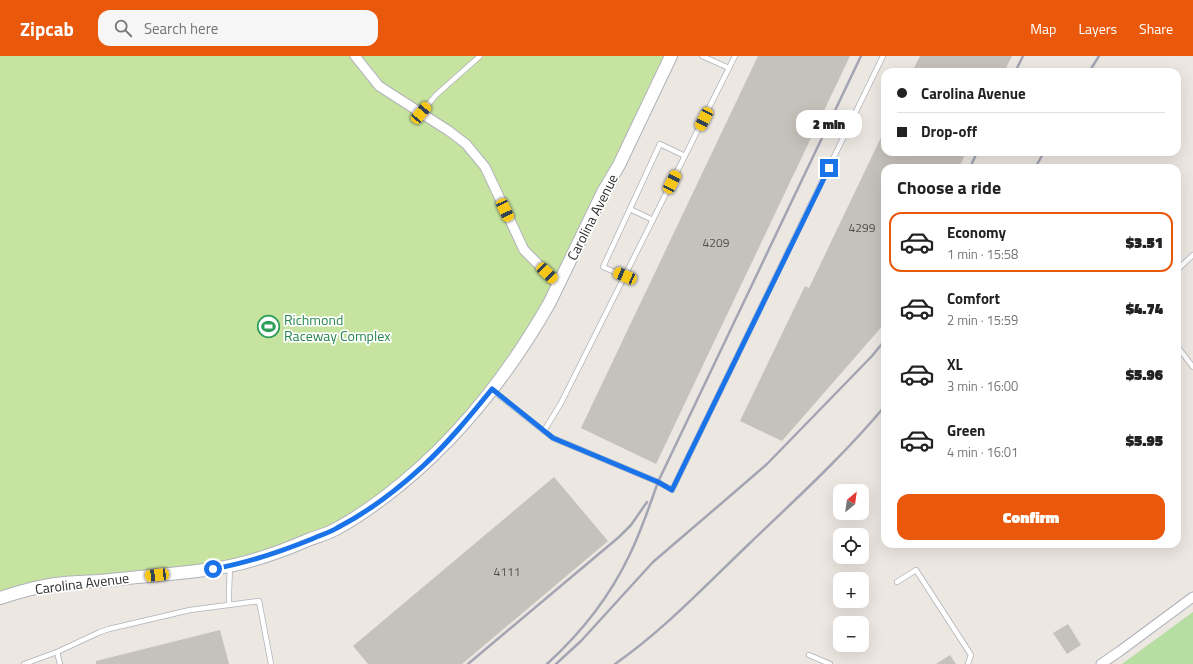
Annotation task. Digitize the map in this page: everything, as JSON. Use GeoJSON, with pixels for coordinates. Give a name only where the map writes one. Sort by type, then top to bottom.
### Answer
{"type":"FeatureCollection","features":[{"type":"Feature","properties":{"kind":"street"},"geometry":{"type":"LineString","coordinates":[[354,56],[379,86],[466,144],[485,167],[524,250],[558,284]]}},
{"type":"Feature","properties":{"kind":"street","name":"Carolina Avenue"},"geometry":{"type":"LineString","coordinates":[[0,598],[28,589],[55,584],[188,572],[230,566],[254,560],[288,549],[327,533],[358,516],[402,484],[423,466],[454,434],[492,389],[541,318],[603,192],[619,164],[671,56]]}},
{"type":"Feature","properties":{"kind":"street"},"geometry":{"type":"LineString","coordinates":[[1101,664],[1193,597]]}},
{"type":"Feature","properties":{"kind":"lane"},"geometry":{"type":"LineString","coordinates":[[421,113],[436,95],[480,56]]}},
{"type":"Feature","properties":{"kind":"lane"},"geometry":{"type":"LineString","coordinates":[[702,56],[729,68]]}},
{"type":"Feature","properties":{"kind":"lane"},"geometry":{"type":"LineString","coordinates":[[544,431],[562,403],[735,56]]}},
{"type":"Feature","properties":{"kind":"lane"},"geometry":{"type":"LineString","coordinates":[[492,389],[553,438],[658,482],[672,490],[884,56]]}},
{"type":"Feature","properties":{"kind":"lane"},"geometry":{"type":"LineString","coordinates":[[625,276],[603,267],[660,144],[685,156]]}},
{"type":"Feature","properties":{"kind":"lane"},"geometry":{"type":"LineString","coordinates":[[630,209],[653,220]]}},
{"type":"Feature","properties":{"kind":"lane"},"geometry":{"type":"LineString","coordinates":[[1181,266],[1193,254]]}},
{"type":"Feature","properties":{"kind":"lane"},"geometry":{"type":"LineString","coordinates":[[1181,351],[1193,367]]}},
{"type":"Feature","properties":{"kind":"lane"},"geometry":{"type":"LineString","coordinates":[[229,604],[228,591],[230,566]]}},
{"type":"Feature","properties":{"kind":"lane"},"geometry":{"type":"LineString","coordinates":[[897,582],[916,570],[971,655],[968,664]]}},
{"type":"Feature","properties":{"kind":"lane"},"geometry":{"type":"LineString","coordinates":[[24,664],[57,652],[109,629],[190,610],[259,601],[271,664]]}},
{"type":"Feature","properties":{"kind":"lane"},"geometry":{"type":"LineString","coordinates":[[57,652],[60,664]]}},
{"type":"Feature","properties":{"kind":"lane"},"geometry":{"type":"LineString","coordinates":[[809,655],[830,664]]}},
{"type":"Feature","properties":{"kind":"green space","name":"Richmond Raceway Complex"},"geometry":{"type":"Polygon","coordinates":[[[0,56],[671,56],[558,284],[492,389],[376,503],[273,554],[96,581],[0,598],[0,56]]]}},
{"type":"Feature","properties":{"kind":"green space"},"geometry":{"type":"Polygon","coordinates":[[[1193,612],[1193,664],[1122,664],[1193,612]]]}},
{"type":"Feature","properties":{"kind":"building"},"geometry":{"type":"Polygon","coordinates":[[[758,56],[850,56],[656,464],[581,428],[758,56]]]}},
{"type":"Feature","properties":{"kind":"building"},"geometry":{"type":"Polygon","coordinates":[[[920,56],[1012,56],[1006,68],[914,68],[920,56]]]}},
{"type":"Feature","properties":{"kind":"building"},"geometry":{"type":"Polygon","coordinates":[[[881,137],[881,156],[964,156],[961,164],[881,164],[881,328],[782,441],[740,421],[805,286],[809,288],[881,137]]]}},
{"type":"Feature","properties":{"kind":"building"},"geometry":{"type":"Polygon","coordinates":[[[554,477],[608,541],[462,664],[368,664],[353,646],[554,477]]]}},
{"type":"Feature","properties":{"kind":"building"},"geometry":{"type":"Polygon","coordinates":[[[1068,624],[1081,645],[1067,654],[1053,633],[1068,624]]]}},
{"type":"Feature","properties":{"kind":"building"},"geometry":{"type":"Polygon","coordinates":[[[220,630],[229,664],[96,664],[96,661],[220,630]]]}},
{"type":"Feature","properties":{"kind":"building"},"geometry":{"type":"Polygon","coordinates":[[[950,655],[956,664],[936,664],[950,655]]]}},
{"type":"Feature","properties":{"kind":"railway"},"geometry":{"type":"LineString","coordinates":[[547,664],[583,627],[593,614],[613,586],[629,556],[645,519],[658,482],[861,56]]}},
{"type":"Feature","properties":{"kind":"railway"},"geometry":{"type":"LineString","coordinates":[[1017,68],[1023,56]]}},
{"type":"Feature","properties":{"kind":"railway"},"geometry":{"type":"LineString","coordinates":[[1092,68],[1099,56]]}},
{"type":"Feature","properties":{"kind":"railway"},"geometry":{"type":"LineString","coordinates":[[972,164],[975,156]]}},
{"type":"Feature","properties":{"kind":"railway"},"geometry":{"type":"LineString","coordinates":[[1037,164],[1042,156]]}},
{"type":"Feature","properties":{"kind":"railway"},"geometry":{"type":"LineString","coordinates":[[556,664],[581,641],[653,562],[767,464],[881,345]]}},
{"type":"Feature","properties":{"kind":"railway"},"geometry":{"type":"LineString","coordinates":[[615,664],[651,636],[702,590],[820,476],[881,410]]}},
{"type":"Feature","properties":{"kind":"railway"},"geometry":{"type":"LineString","coordinates":[[468,664],[619,537],[631,525],[647,502]]}},
{"type":"Feature","properties":{"kind":"place","name":"Richmond Raceway Complex"},"geometry":{"type":"Point","coordinates":[268,327]}},
{"type":"Feature","properties":{"kind":"route"},"geometry":{"type":"LineString","coordinates":[[213,569],[254,560],[288,549],[327,533],[358,516],[402,484],[423,466],[454,434],[492,389],[553,438],[658,482],[672,490],[829,168]]}}]}
